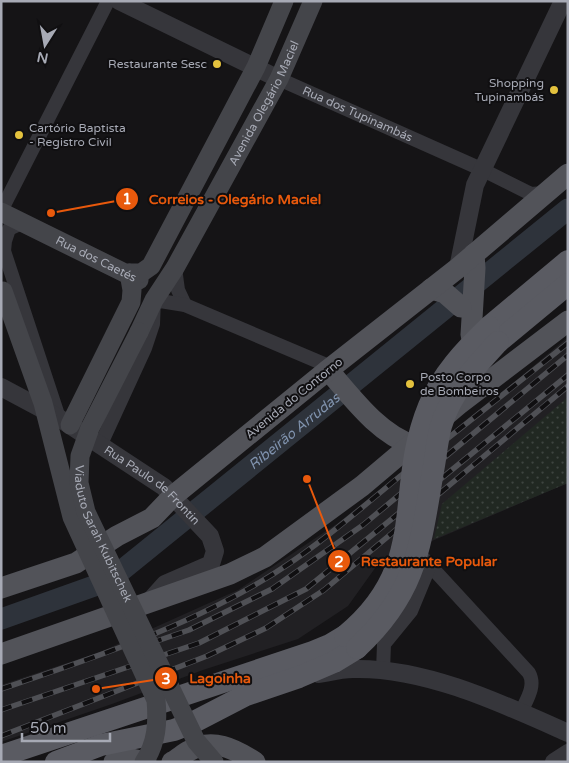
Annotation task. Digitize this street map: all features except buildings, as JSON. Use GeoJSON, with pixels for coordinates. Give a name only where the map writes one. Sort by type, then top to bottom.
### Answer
{"type":"FeatureCollection","features":[{"type":"Feature","properties":{"kind":"highway","name":"Avenida do Contorno"},"geometry":{"type":"LineString","coordinates":[[466,299],[568,261]]}},
{"type":"Feature","properties":{"kind":"highway","name":"Avenida do Contorno"},"geometry":{"type":"LineString","coordinates":[[466,299],[568,284]]}},
{"type":"Feature","properties":{"kind":"highway","name":"Avenida do Contorno"},"geometry":{"type":"LineString","coordinates":[[56,762],[101,745],[174,730],[192,723],[246,695],[299,677],[334,662],[351,642],[386,591],[400,562],[406,533],[417,452],[428,408],[436,390],[451,367],[466,299]]}},
{"type":"Feature","properties":{"kind":"highway","name":"Avenida do Contorno"},"geometry":{"type":"LineString","coordinates":[[2,762],[12,752],[330,645],[351,642]]}},
{"type":"Feature","properties":{"kind":"main road","name":"Avenida Olegário Maciel"},"geometry":{"type":"LineString","coordinates":[[129,273],[141,273],[151,266],[256,67],[284,1]]}},
{"type":"Feature","properties":{"kind":"main road","name":"Avenida Olegário Maciel"},"geometry":{"type":"LineString","coordinates":[[154,300],[175,268],[279,79],[313,1]]}},
{"type":"Feature","properties":{"kind":"main road","name":"Avenida do Contorno"},"geometry":{"type":"LineString","coordinates":[[1,588],[76,563],[117,536],[179,502],[326,370],[466,299],[544,194],[568,174]]}},
{"type":"Feature","properties":{"kind":"main road","name":"Rua dos Caetés"},"geometry":{"type":"LineString","coordinates":[[1,212],[129,273],[147,285],[154,300]]}},
{"type":"Feature","properties":{"kind":"main road"},"geometry":{"type":"LineString","coordinates":[[64,421],[131,302],[132,290],[129,273]]}},
{"type":"Feature","properties":{"kind":"main road","name":"Viaduto Sarah Kubitschek"},"geometry":{"type":"LineString","coordinates":[[2,287],[43,403],[72,517],[156,700],[157,728],[154,742],[145,762]]}},
{"type":"Feature","properties":{"kind":"main road"},"geometry":{"type":"LineString","coordinates":[[466,299],[471,335],[489,354],[495,356],[502,355],[568,320]]}},
{"type":"Feature","properties":{"kind":"main road"},"geometry":{"type":"LineString","coordinates":[[458,405],[466,299]]}},
{"type":"Feature","properties":{"kind":"main road","name":"Viaduto Sarah Kubitschek"},"geometry":{"type":"LineString","coordinates":[[154,300],[140,332],[90,428],[80,456],[79,483],[86,512],[196,741],[214,762]]}},
{"type":"Feature","properties":{"kind":"main road"},"geometry":{"type":"LineString","coordinates":[[1,654],[247,567],[265,557],[362,486],[413,445],[458,405],[568,320]]}},
{"type":"Feature","properties":{"kind":"main road"},"geometry":{"type":"LineString","coordinates":[[326,370],[368,414],[402,442],[413,445]]}},
{"type":"Feature","properties":{"kind":"main road"},"geometry":{"type":"LineString","coordinates":[[120,582],[129,640]]}},
{"type":"Feature","properties":{"kind":"main road"},"geometry":{"type":"LineString","coordinates":[[172,762],[190,750],[204,744],[215,744],[225,746],[255,762]]}},
{"type":"Feature","properties":{"kind":"main road"},"geometry":{"type":"LineString","coordinates":[[115,762],[127,758],[145,762]]}},
{"type":"Feature","properties":{"kind":"street"},"geometry":{"type":"LineString","coordinates":[[1,212],[108,1]]}},
{"type":"Feature","properties":{"kind":"street","name":"Rua dos Tupinambás"},"geometry":{"type":"LineString","coordinates":[[119,1],[279,79],[481,169],[531,194],[544,194]]}},
{"type":"Feature","properties":{"kind":"street"},"geometry":{"type":"LineString","coordinates":[[466,299],[475,185],[563,1]]}},
{"type":"Feature","properties":{"kind":"street"},"geometry":{"type":"LineString","coordinates":[[22,223],[9,229],[4,252],[64,421]]}},
{"type":"Feature","properties":{"kind":"street"},"geometry":{"type":"LineString","coordinates":[[175,268],[178,290],[185,306]]}},
{"type":"Feature","properties":{"kind":"street"},"geometry":{"type":"LineString","coordinates":[[100,446],[154,324],[154,300],[185,306],[326,370]]}},
{"type":"Feature","properties":{"kind":"street","name":"Rua Paulo de Frontin"},"geometry":{"type":"LineString","coordinates":[[1,387],[64,421],[164,487],[210,536],[215,551],[211,564],[165,584],[148,603]]}},
{"type":"Feature","properties":{"kind":"street"},"geometry":{"type":"LineString","coordinates":[[383,671],[384,644],[411,612],[427,562],[533,680],[532,688],[521,712]]}},
{"type":"Feature","properties":{"kind":"street"},"geometry":{"type":"LineString","coordinates":[[299,677],[353,669],[383,671],[431,680],[490,698],[568,733]]}},
{"type":"Feature","properties":{"kind":"street"},"geometry":{"type":"LineString","coordinates":[[554,762],[568,753]]}},
{"type":"Feature","properties":{"kind":"shaded area"},"geometry":{"type":"Polygon","coordinates":[[[568,337],[568,483],[378,564],[348,606],[298,639],[203,670],[1,742],[1,685],[100,652],[238,590],[338,523],[568,337]]]}},
{"type":"Feature","properties":{"kind":"shaded area"},"geometry":{"type":"Polygon","coordinates":[[[568,397],[568,483],[434,539],[442,504],[568,397]]]}},
{"type":"Feature","properties":{"kind":"waterway","name":"Ribeirão Arrudas"},"geometry":{"type":"LineString","coordinates":[[1,619],[94,586],[121,571],[568,209]]}},
{"type":"Feature","properties":{"kind":"railway"},"geometry":{"type":"LineString","coordinates":[[1,689],[101,655],[166,629],[198,615],[260,582],[296,559],[331,532],[568,343]]}},
{"type":"Feature","properties":{"kind":"railway"},"geometry":{"type":"LineString","coordinates":[[151,643],[189,630],[272,589],[363,525],[568,355]]}},
{"type":"Feature","properties":{"kind":"railway"},"geometry":{"type":"LineString","coordinates":[[1,710],[199,643],[306,589],[568,375]]}},
{"type":"Feature","properties":{"kind":"railway"},"geometry":{"type":"LineString","coordinates":[[1,736],[207,656],[266,628],[324,590],[568,386]]}},
{"type":"Feature","properties":{"kind":"place","name":"Restaurante Sesc"},"geometry":{"type":"Point","coordinates":[217,64]}},
{"type":"Feature","properties":{"kind":"place","name":"Shopping Tupinambás"},"geometry":{"type":"Point","coordinates":[554,90]}},
{"type":"Feature","properties":{"kind":"place","name":"Cartório Baptista - Registro Civil"},"geometry":{"type":"Point","coordinates":[19,135]}},
{"type":"Feature","properties":{"kind":"place","name":"Correios - Olegário Maciel"},"geometry":{"type":"Point","coordinates":[51,213]}},
{"type":"Feature","properties":{"kind":"place","name":"Posto Corpo de Bombeiros"},"geometry":{"type":"Point","coordinates":[410,384]}},
{"type":"Feature","properties":{"kind":"place","name":"Restaurante Popular"},"geometry":{"type":"Point","coordinates":[307,479]}},
{"type":"Feature","properties":{"kind":"place","name":"Lagoinha"},"geometry":{"type":"Point","coordinates":[96,689]}}]}
